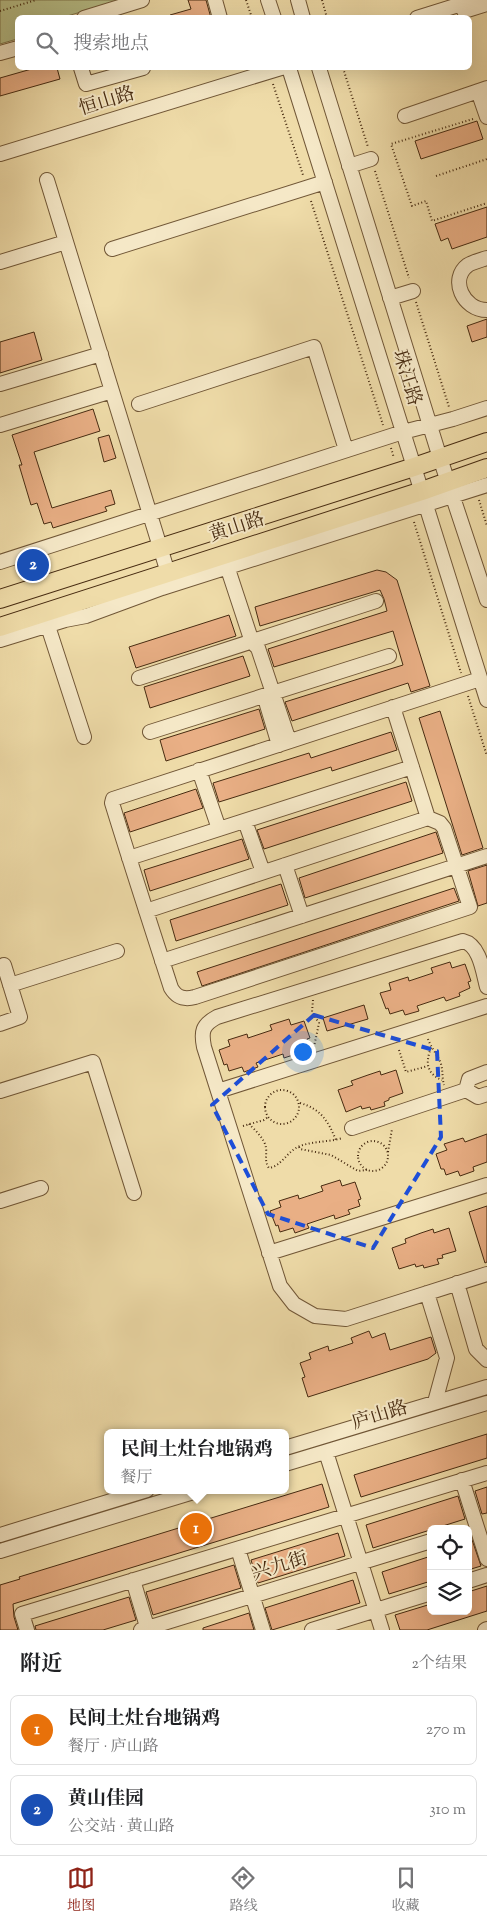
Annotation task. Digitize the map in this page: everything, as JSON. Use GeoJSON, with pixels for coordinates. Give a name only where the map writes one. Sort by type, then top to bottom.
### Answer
{"type":"FeatureCollection","features":[{"type":"Feature","properties":{"kind":"main road","name":"黄山路"},"geometry":{"type":"LineString","coordinates":[[0,599],[406,470],[487,442]]}},
{"type":"Feature","properties":{"kind":"main road","name":"黄山路"},"geometry":{"type":"LineString","coordinates":[[0,627],[45,619],[168,573],[225,562],[424,498],[450,489],[487,468]]}},
{"type":"Feature","properties":{"kind":"street"},"geometry":{"type":"LineString","coordinates":[[94,15],[142,0]]}},
{"type":"Feature","properties":{"kind":"street"},"geometry":{"type":"LineString","coordinates":[[215,0],[219,15]]}},
{"type":"Feature","properties":{"kind":"street"},"geometry":{"type":"LineString","coordinates":[[268,0],[273,15]]}},
{"type":"Feature","properties":{"kind":"street"},"geometry":{"type":"LineString","coordinates":[[298,0],[302,15]]}},
{"type":"Feature","properties":{"kind":"street"},"geometry":{"type":"LineString","coordinates":[[426,15],[474,0]]}},
{"type":"Feature","properties":{"kind":"street"},"geometry":{"type":"LineString","coordinates":[[453,15],[487,4]]}},
{"type":"Feature","properties":{"kind":"street"},"geometry":{"type":"LineString","coordinates":[[0,53],[15,49]]}},
{"type":"Feature","properties":{"kind":"street"},"geometry":{"type":"LineString","coordinates":[[82,70],[86,84],[136,70]]}},
{"type":"Feature","properties":{"kind":"street","name":"恒山路"},"geometry":{"type":"LineString","coordinates":[[0,145],[236,70]]}},
{"type":"Feature","properties":{"kind":"street","name":"恒山路"},"geometry":{"type":"LineString","coordinates":[[0,154],[272,70]]}},
{"type":"Feature","properties":{"kind":"street","name":"珠江路"},"geometry":{"type":"LineString","coordinates":[[290,70],[403,432],[406,470],[424,498],[487,700]]}},
{"type":"Feature","properties":{"kind":"street","name":"珠江路"},"geometry":{"type":"LineString","coordinates":[[320,70],[440,458],[487,600]]}},
{"type":"Feature","properties":{"kind":"street"},"geometry":{"type":"LineString","coordinates":[[405,116],[483,90],[487,116]]}},
{"type":"Feature","properties":{"kind":"street"},"geometry":{"type":"LineString","coordinates":[[349,166],[371,158]]}},
{"type":"Feature","properties":{"kind":"street"},"geometry":{"type":"LineString","coordinates":[[47,180],[168,573]]}},
{"type":"Feature","properties":{"kind":"street"},"geometry":{"type":"LineString","coordinates":[[112,249],[325,182]]}},
{"type":"Feature","properties":{"kind":"street"},"geometry":{"type":"LineString","coordinates":[[0,262],[66,242]]}},
{"type":"Feature","properties":{"kind":"street"},"geometry":{"type":"LineString","coordinates":[[487,258],[469,264],[464,269],[460,277],[460,286],[464,300],[469,306],[487,310]]}},
{"type":"Feature","properties":{"kind":"street"},"geometry":{"type":"LineString","coordinates":[[390,298],[413,291]]}},
{"type":"Feature","properties":{"kind":"street"},"geometry":{"type":"LineString","coordinates":[[139,404],[314,347],[346,450]]}},
{"type":"Feature","properties":{"kind":"street"},"geometry":{"type":"LineString","coordinates":[[0,384],[101,354]]}},
{"type":"Feature","properties":{"kind":"street"},"geometry":{"type":"LineString","coordinates":[[0,425],[112,391]]}},
{"type":"Feature","properties":{"kind":"street"},"geometry":{"type":"LineString","coordinates":[[0,562],[387,437],[487,408]]}},
{"type":"Feature","properties":{"kind":"street"},"geometry":{"type":"LineString","coordinates":[[450,489],[487,485]]}},
{"type":"Feature","properties":{"kind":"street"},"geometry":{"type":"LineString","coordinates":[[0,640],[45,619],[86,616],[225,562],[410,510],[424,498]]}},
{"type":"Feature","properties":{"kind":"street"},"geometry":{"type":"LineString","coordinates":[[225,562],[252,642],[251,652],[284,743]]}},
{"type":"Feature","properties":{"kind":"street"},"geometry":{"type":"LineString","coordinates":[[139,678],[376,601]]}},
{"type":"Feature","properties":{"kind":"street"},"geometry":{"type":"LineString","coordinates":[[45,619],[84,737]]}},
{"type":"Feature","properties":{"kind":"street"},"geometry":{"type":"LineString","coordinates":[[150,732],[390,656]]}},
{"type":"Feature","properties":{"kind":"street"},"geometry":{"type":"LineString","coordinates":[[146,911],[428,818],[440,822],[444,828],[470,908],[214,991],[188,999],[181,998],[171,988],[162,961],[129,858],[112,803],[113,799],[199,770],[480,679]]}},
{"type":"Feature","properties":{"kind":"street"},"geometry":{"type":"LineString","coordinates":[[393,707],[428,818]]}},
{"type":"Feature","properties":{"kind":"street"},"geometry":{"type":"LineString","coordinates":[[129,858],[412,767]]}},
{"type":"Feature","properties":{"kind":"street"},"geometry":{"type":"LineString","coordinates":[[199,770],[219,829]]}},
{"type":"Feature","properties":{"kind":"street"},"geometry":{"type":"LineString","coordinates":[[245,821],[263,872]]}},
{"type":"Feature","properties":{"kind":"street"},"geometry":{"type":"LineString","coordinates":[[162,961],[487,856]]}},
{"type":"Feature","properties":{"kind":"street"},"geometry":{"type":"LineString","coordinates":[[285,865],[302,916]]}},
{"type":"Feature","properties":{"kind":"street"},"geometry":{"type":"LineString","coordinates":[[487,987],[474,948],[468,942],[463,941],[217,1017],[207,1022],[203,1027],[202,1035],[204,1047],[280,1286],[294,1304],[315,1316],[346,1319],[487,1274]]}},
{"type":"Feature","properties":{"kind":"street"},"geometry":{"type":"LineString","coordinates":[[10,985],[117,951]]}},
{"type":"Feature","properties":{"kind":"street"},"geometry":{"type":"LineString","coordinates":[[0,1024],[20,1017],[4,965]]}},
{"type":"Feature","properties":{"kind":"street"},"geometry":{"type":"LineString","coordinates":[[218,1091],[487,1006]]}},
{"type":"Feature","properties":{"kind":"street"},"geometry":{"type":"LineString","coordinates":[[0,1091],[93,1062],[134,1193]]}},
{"type":"Feature","properties":{"kind":"street"},"geometry":{"type":"LineString","coordinates":[[466,1090],[469,1079],[487,1072]]}},
{"type":"Feature","properties":{"kind":"street"},"geometry":{"type":"LineString","coordinates":[[352,1128],[466,1090],[478,1097],[487,1094]]}},
{"type":"Feature","properties":{"kind":"street"},"geometry":{"type":"LineString","coordinates":[[269,1253],[487,1184]]}},
{"type":"Feature","properties":{"kind":"street"},"geometry":{"type":"LineString","coordinates":[[0,1202],[41,1188]]}},
{"type":"Feature","properties":{"kind":"street"},"geometry":{"type":"LineString","coordinates":[[457,1284],[476,1349],[487,1360]]}},
{"type":"Feature","properties":{"kind":"street"},"geometry":{"type":"LineString","coordinates":[[427,1293],[448,1358],[435,1402]]}},
{"type":"Feature","properties":{"kind":"street","name":"庐山路"},"geometry":{"type":"LineString","coordinates":[[289,1447],[487,1386]]}},
{"type":"Feature","properties":{"kind":"street","name":"庐山路"},"geometry":{"type":"LineString","coordinates":[[289,1463],[487,1403]]}},
{"type":"Feature","properties":{"kind":"street"},"geometry":{"type":"LineString","coordinates":[[326,1452],[382,1630]]}},
{"type":"Feature","properties":{"kind":"street"},"geometry":{"type":"LineString","coordinates":[[27,1630],[22,1614],[487,1473]]}},
{"type":"Feature","properties":{"kind":"street"},"geometry":{"type":"LineString","coordinates":[[462,1480],[487,1559]]}},
{"type":"Feature","properties":{"kind":"street"},"geometry":{"type":"LineString","coordinates":[[0,1535],[134,1494]]}},
{"type":"Feature","properties":{"kind":"street"},"geometry":{"type":"LineString","coordinates":[[0,1551],[187,1494]]}},
{"type":"Feature","properties":{"kind":"street","name":"兴九街"},"geometry":{"type":"LineString","coordinates":[[146,1629],[427,1542]]}},
{"type":"Feature","properties":{"kind":"street"},"geometry":{"type":"LineString","coordinates":[[238,1548],[263,1630]]}},
{"type":"Feature","properties":{"kind":"street"},"geometry":{"type":"LineString","coordinates":[[472,1580],[487,1575]]}},
{"type":"Feature","properties":{"kind":"street"},"geometry":{"type":"LineString","coordinates":[[132,1580],[146,1629]]}},
{"type":"Feature","properties":{"kind":"street"},"geometry":{"type":"LineString","coordinates":[[312,1630],[427,1593]]}},
{"type":"Feature","properties":{"kind":"path"},"geometry":{"type":"LineString","coordinates":[[0,11],[36,0]]}},
{"type":"Feature","properties":{"kind":"path"},"geometry":{"type":"LineString","coordinates":[[246,0],[251,15]]}},
{"type":"Feature","properties":{"kind":"path"},"geometry":{"type":"LineString","coordinates":[[322,0],[326,15]]}},
{"type":"Feature","properties":{"kind":"path"},"geometry":{"type":"LineString","coordinates":[[275,70],[307,187],[387,437],[406,470]]}},
{"type":"Feature","properties":{"kind":"path"},"geometry":{"type":"LineString","coordinates":[[487,116],[432,132],[426,132],[391,144],[412,206],[426,201],[432,221],[487,203]]}},
{"type":"Feature","properties":{"kind":"path"},"geometry":{"type":"LineString","coordinates":[[436,176],[487,159]]}},
{"type":"Feature","properties":{"kind":"path"},"geometry":{"type":"LineString","coordinates":[[410,510],[487,756]]}},
{"type":"Feature","properties":{"kind":"path"},"geometry":{"type":"LineString","coordinates":[[309,988],[313,1001],[312,1012],[319,1023],[311,1062]]}},
{"type":"Feature","properties":{"kind":"path"},"geometry":{"type":"LineString","coordinates":[[424,1026],[431,1048],[439,1058],[442,1066],[442,1080],[449,1096]]}},
{"type":"Feature","properties":{"kind":"path"},"geometry":{"type":"LineString","coordinates":[[431,1048],[427,1062],[430,1073],[442,1080]]}},
{"type":"Feature","properties":{"kind":"path"},"geometry":{"type":"LineString","coordinates":[[399,1050],[406,1072],[428,1066]]}},
{"type":"Feature","properties":{"kind":"path"},"geometry":{"type":"LineString","coordinates":[[299,1102],[298,1114],[290,1122],[278,1123],[268,1117],[266,1112],[266,1101],[272,1092],[283,1090],[293,1093],[299,1102],[324,1116],[336,1140]]}},
{"type":"Feature","properties":{"kind":"path"},"geometry":{"type":"LineString","coordinates":[[299,1147],[300,1149],[331,1156],[358,1171],[379,1169],[383,1167],[387,1159],[389,1139],[401,1112]]}},
{"type":"Feature","properties":{"kind":"path"},"geometry":{"type":"LineString","coordinates":[[230,1129],[264,1120],[268,1117]]}},
{"type":"Feature","properties":{"kind":"path"},"geometry":{"type":"LineString","coordinates":[[249,1124],[266,1146],[265,1158],[268,1168],[275,1167],[287,1155],[299,1147],[347,1137],[352,1128]]}},
{"type":"Feature","properties":{"kind":"path"},"geometry":{"type":"LineString","coordinates":[[370,1170],[362,1165],[358,1156],[359,1151],[365,1144],[374,1141],[379,1142],[388,1154]]}},
{"type":"Feature","properties":{"kind":"highlighted area"},"geometry":{"type":"Polygon","coordinates":[[[314,1015],[437,1051],[441,1137],[373,1248],[268,1214],[212,1105],[314,1015]]]}},
{"type":"Feature","properties":{"kind":"green space"},"geometry":{"type":"Polygon","coordinates":[[[0,0],[121,0],[71,15],[15,15],[15,40],[0,44],[0,0]]]}},
{"type":"Feature","properties":{"kind":"building"},"geometry":{"type":"Polygon","coordinates":[[[188,0],[206,0],[210,15],[170,15],[191,9],[188,0]]]}},
{"type":"Feature","properties":{"kind":"building"},"geometry":{"type":"Polygon","coordinates":[[[28,70],[58,70],[60,79],[0,96],[0,78],[28,70]]]}},
{"type":"Feature","properties":{"kind":"building"},"geometry":{"type":"Polygon","coordinates":[[[477,121],[483,139],[421,159],[415,141],[477,121]]]}},
{"type":"Feature","properties":{"kind":"building"},"geometry":{"type":"Polygon","coordinates":[[[487,207],[487,237],[452,249],[448,238],[441,241],[435,224],[487,207]]]}},
{"type":"Feature","properties":{"kind":"building"},"geometry":{"type":"Polygon","coordinates":[[[487,319],[487,337],[472,342],[467,326],[487,319]]]}},
{"type":"Feature","properties":{"kind":"building"},"geometry":{"type":"Polygon","coordinates":[[[34,332],[42,360],[0,373],[0,342],[34,332]]]}},
{"type":"Feature","properties":{"kind":"building"},"geometry":{"type":"Polygon","coordinates":[[[93,409],[100,431],[34,452],[52,508],[111,490],[115,504],[105,507],[107,511],[53,528],[51,522],[44,524],[37,503],[31,505],[19,465],[22,465],[12,435],[93,409]]]}},
{"type":"Feature","properties":{"kind":"building"},"geometry":{"type":"Polygon","coordinates":[[[109,435],[116,458],[104,462],[98,438],[109,435]]]}},
{"type":"Feature","properties":{"kind":"building"},"geometry":{"type":"Polygon","coordinates":[[[377,570],[386,572],[397,580],[430,686],[411,692],[408,683],[292,721],[285,702],[403,665],[393,631],[274,667],[268,649],[387,611],[384,599],[380,590],[260,626],[255,607],[377,570]]]}},
{"type":"Feature","properties":{"kind":"building"},"geometry":{"type":"Polygon","coordinates":[[[229,615],[236,636],[136,668],[129,647],[229,615]]]}},
{"type":"Feature","properties":{"kind":"building"},"geometry":{"type":"Polygon","coordinates":[[[243,656],[250,676],[150,708],[144,687],[243,656]]]}},
{"type":"Feature","properties":{"kind":"building"},"geometry":{"type":"Polygon","coordinates":[[[259,709],[265,729],[166,761],[160,740],[259,709]]]}},
{"type":"Feature","properties":{"kind":"building"},"geometry":{"type":"Polygon","coordinates":[[[440,711],[483,848],[462,855],[419,718],[440,711]]]}},
{"type":"Feature","properties":{"kind":"building"},"geometry":{"type":"Polygon","coordinates":[[[391,732],[397,750],[332,771],[331,767],[219,802],[213,783],[309,753],[311,758],[391,732]]]}},
{"type":"Feature","properties":{"kind":"building"},"geometry":{"type":"Polygon","coordinates":[[[406,782],[412,801],[264,849],[257,830],[406,782]]]}},
{"type":"Feature","properties":{"kind":"building"},"geometry":{"type":"Polygon","coordinates":[[[196,789],[203,808],[130,832],[124,813],[196,789]]]}},
{"type":"Feature","properties":{"kind":"building"},"geometry":{"type":"Polygon","coordinates":[[[436,832],[443,853],[305,898],[299,878],[436,832]]]}},
{"type":"Feature","properties":{"kind":"building"},"geometry":{"type":"Polygon","coordinates":[[[242,839],[249,859],[150,891],[144,870],[242,839]]]}},
{"type":"Feature","properties":{"kind":"building"},"geometry":{"type":"Polygon","coordinates":[[[487,865],[487,903],[478,906],[468,871],[487,865]]]}},
{"type":"Feature","properties":{"kind":"building"},"geometry":{"type":"Polygon","coordinates":[[[281,884],[288,905],[176,941],[170,920],[281,884]]]}},
{"type":"Feature","properties":{"kind":"building"},"geometry":{"type":"Polygon","coordinates":[[[454,888],[459,901],[202,986],[197,972],[454,888]]]}},
{"type":"Feature","properties":{"kind":"building"},"geometry":{"type":"Polygon","coordinates":[[[450,962],[452,968],[465,964],[471,981],[468,982],[470,988],[459,993],[460,996],[446,1001],[444,997],[417,1006],[419,1011],[405,1015],[403,1010],[390,1014],[388,1008],[386,1009],[380,993],[391,990],[389,983],[408,977],[409,981],[433,973],[431,968],[450,962]]]}},
{"type":"Feature","properties":{"kind":"building"},"geometry":{"type":"Polygon","coordinates":[[[364,1005],[368,1019],[327,1031],[323,1018],[364,1005]]]}},
{"type":"Feature","properties":{"kind":"building"},"geometry":{"type":"Polygon","coordinates":[[[289,1019],[291,1025],[304,1021],[310,1038],[307,1039],[309,1045],[297,1049],[299,1053],[284,1058],[283,1054],[256,1063],[258,1067],[244,1072],[242,1067],[229,1071],[227,1064],[224,1065],[219,1050],[230,1046],[228,1040],[247,1034],[248,1038],[272,1030],[270,1025],[289,1019]]]}},
{"type":"Feature","properties":{"kind":"building"},"geometry":{"type":"Polygon","coordinates":[[[396,1070],[403,1093],[389,1098],[389,1100],[384,1102],[385,1106],[371,1110],[370,1107],[362,1109],[361,1106],[346,1112],[338,1090],[353,1085],[351,1081],[368,1075],[380,1071],[381,1075],[396,1070]]]}},
{"type":"Feature","properties":{"kind":"building"},"geometry":{"type":"Polygon","coordinates":[[[487,1134],[487,1162],[473,1167],[474,1171],[460,1176],[458,1171],[446,1175],[444,1169],[441,1169],[436,1154],[447,1150],[444,1144],[463,1138],[465,1142],[487,1134]]]}},
{"type":"Feature","properties":{"kind":"building"},"geometry":{"type":"Polygon","coordinates":[[[340,1180],[342,1186],[355,1182],[361,1199],[358,1200],[360,1206],[348,1210],[350,1214],[335,1219],[334,1215],[307,1224],[309,1228],[295,1233],[293,1228],[280,1232],[270,1211],[281,1207],[279,1201],[298,1195],[299,1199],[323,1191],[321,1186],[340,1180]]]}},
{"type":"Feature","properties":{"kind":"building"},"geometry":{"type":"Polygon","coordinates":[[[487,1206],[487,1262],[485,1263],[469,1212],[487,1206]]]}},
{"type":"Feature","properties":{"kind":"building"},"geometry":{"type":"Polygon","coordinates":[[[449,1228],[456,1251],[442,1255],[443,1258],[437,1259],[439,1264],[424,1268],[423,1265],[416,1267],[415,1264],[399,1269],[392,1248],[406,1243],[405,1239],[421,1233],[433,1229],[434,1233],[449,1228]]]}},
{"type":"Feature","properties":{"kind":"building"},"geometry":{"type":"Polygon","coordinates":[[[369,1331],[372,1338],[385,1333],[390,1350],[431,1337],[436,1353],[428,1359],[308,1397],[302,1378],[305,1377],[300,1363],[311,1359],[309,1353],[328,1346],[329,1351],[353,1343],[351,1338],[369,1331]]]}},
{"type":"Feature","properties":{"kind":"building"},"geometry":{"type":"Polygon","coordinates":[[[487,1434],[487,1458],[361,1497],[354,1475],[487,1434]]]}},
{"type":"Feature","properties":{"kind":"building"},"geometry":{"type":"Polygon","coordinates":[[[322,1484],[329,1507],[13,1604],[18,1630],[0,1630],[0,1585],[20,1579],[19,1577],[322,1484]]]}},
{"type":"Feature","properties":{"kind":"building"},"geometry":{"type":"Polygon","coordinates":[[[487,1487],[487,1513],[482,1514],[475,1491],[487,1487]]]}},
{"type":"Feature","properties":{"kind":"building"},"geometry":{"type":"Polygon","coordinates":[[[458,1496],[465,1519],[446,1525],[427,1525],[427,1531],[373,1548],[366,1525],[458,1496]]]}},
{"type":"Feature","properties":{"kind":"building"},"geometry":{"type":"Polygon","coordinates":[[[338,1533],[345,1556],[258,1583],[251,1560],[338,1533]]]}},
{"type":"Feature","properties":{"kind":"building"},"geometry":{"type":"Polygon","coordinates":[[[472,1540],[481,1566],[472,1569],[472,1540]]]}},
{"type":"Feature","properties":{"kind":"building"},"geometry":{"type":"Polygon","coordinates":[[[427,1557],[427,1582],[389,1594],[382,1572],[427,1557]]]}},
{"type":"Feature","properties":{"kind":"building"},"geometry":{"type":"Polygon","coordinates":[[[234,1565],[241,1588],[153,1615],[146,1592],[234,1565]]]}},
{"type":"Feature","properties":{"kind":"building"},"geometry":{"type":"Polygon","coordinates":[[[353,1580],[360,1603],[272,1630],[265,1608],[353,1580]]]}},
{"type":"Feature","properties":{"kind":"building"},"geometry":{"type":"Polygon","coordinates":[[[487,1586],[487,1611],[427,1630],[400,1630],[395,1615],[427,1605],[427,1615],[472,1615],[472,1591],[487,1586]]]}},
{"type":"Feature","properties":{"kind":"building"},"geometry":{"type":"Polygon","coordinates":[[[129,1597],[136,1620],[103,1630],[36,1630],[35,1626],[129,1597]]]}},
{"type":"Feature","properties":{"kind":"building"},"geometry":{"type":"Polygon","coordinates":[[[249,1613],[254,1630],[203,1630],[203,1628],[249,1613]]]}},
{"type":"Feature","properties":{"kind":"place","name":"黄山佳园"},"geometry":{"type":"Point","coordinates":[33,565]}},
{"type":"Feature","properties":{"kind":"place","name":"民间土灶台地锅鸡"},"geometry":{"type":"Point","coordinates":[196,1529]}}]}
